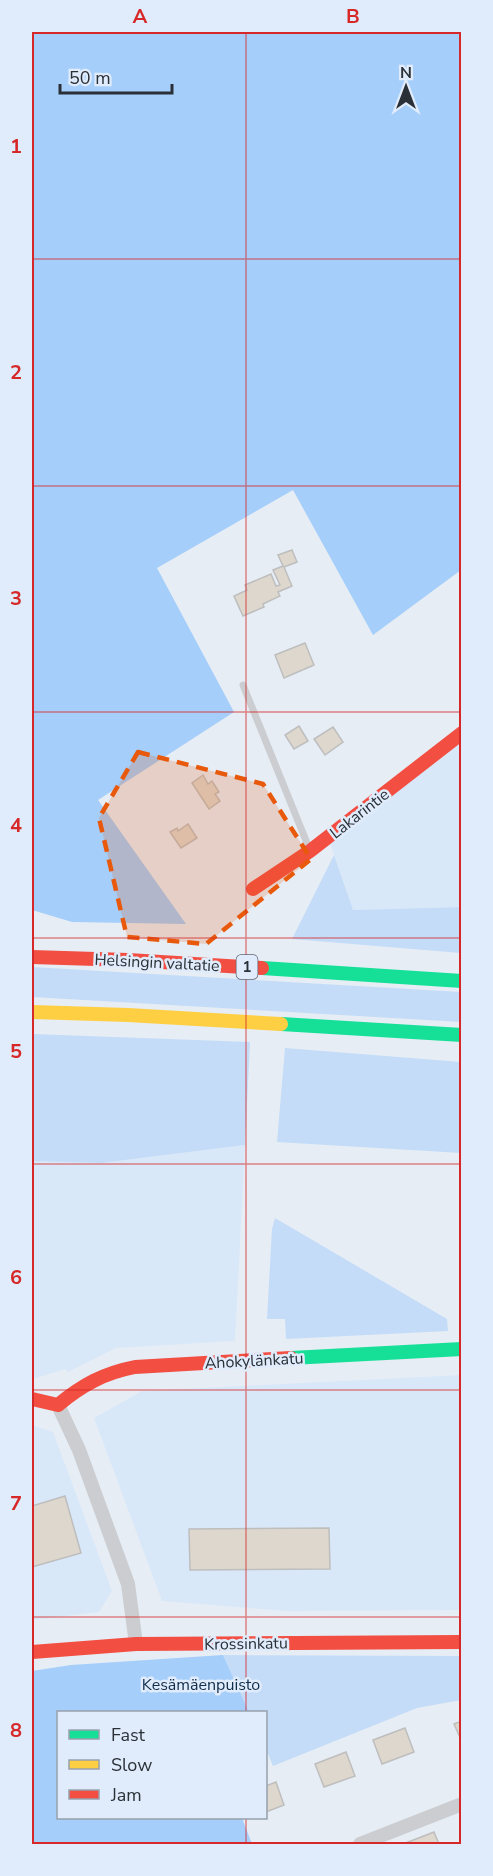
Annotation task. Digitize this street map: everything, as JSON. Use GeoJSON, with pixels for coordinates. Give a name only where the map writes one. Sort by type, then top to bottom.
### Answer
{"type":"FeatureCollection","features":[{"type":"Feature","properties":{"kind":"main road","name":"Lakarintie"},"geometry":{"type":"LineString","coordinates":[[253,889],[310,850],[462,733]]}},
{"type":"Feature","properties":{"kind":"main road","name":"Helsingin valtatie"},"geometry":{"type":"LineString","coordinates":[[32,957],[140,961],[462,981]]}},
{"type":"Feature","properties":{"kind":"main road"},"geometry":{"type":"LineString","coordinates":[[32,1012],[152,1016],[462,1035]]}},
{"type":"Feature","properties":{"kind":"main road","name":"Ahokylänkatu"},"geometry":{"type":"LineString","coordinates":[[58,1405],[89,1380],[113,1371],[135,1367],[462,1349]]}},
{"type":"Feature","properties":{"kind":"main road"},"geometry":{"type":"LineString","coordinates":[[32,1399],[37,1398],[58,1405]]}},
{"type":"Feature","properties":{"kind":"main road","name":"Krossinkatu"},"geometry":{"type":"LineString","coordinates":[[32,1652],[136,1644],[462,1642]]}},
{"type":"Feature","properties":{"kind":"street"},"geometry":{"type":"LineString","coordinates":[[58,1405],[79,1450],[128,1584],[136,1644]]}},
{"type":"Feature","properties":{"kind":"street"},"geometry":{"type":"LineString","coordinates":[[360,1845],[462,1804]]}},
{"type":"Feature","properties":{"kind":"lane"},"geometry":{"type":"LineString","coordinates":[[243,685],[310,850]]}},
{"type":"Feature","properties":{"kind":"highlighted area"},"geometry":{"type":"Polygon","coordinates":[[[138,752],[263,784],[311,859],[206,944],[127,937],[99,818],[138,752]]]}},
{"type":"Feature","properties":{"kind":"shaded area"},"geometry":{"type":"Polygon","coordinates":[[[461,733],[461,907],[353,910],[328,837],[461,733]]]}},
{"type":"Feature","properties":{"kind":"shaded area"},"geometry":{"type":"Polygon","coordinates":[[[334,855],[353,910],[461,907],[461,953],[292,939],[334,855]]]}},
{"type":"Feature","properties":{"kind":"shaded area"},"geometry":{"type":"Polygon","coordinates":[[[32,967],[461,992],[461,1022],[32,997],[32,967]]]}},
{"type":"Feature","properties":{"kind":"shaded area"},"geometry":{"type":"Polygon","coordinates":[[[32,1034],[250,1042],[245,1145],[101,1163],[32,1161],[32,1034]]]}},
{"type":"Feature","properties":{"kind":"shaded area"},"geometry":{"type":"Polygon","coordinates":[[[285,1048],[461,1062],[461,1153],[277,1142],[285,1048]]]}},
{"type":"Feature","properties":{"kind":"shaded area"},"geometry":{"type":"Polygon","coordinates":[[[245,1145],[235,1341],[116,1348],[68,1372],[66,1369],[32,1379],[32,1161],[101,1163],[245,1145]]]}},
{"type":"Feature","properties":{"kind":"shaded area"},"geometry":{"type":"Polygon","coordinates":[[[275,1218],[447,1319],[448,1331],[286,1339],[285,1319],[267,1319],[272,1229],[275,1218]]]}},
{"type":"Feature","properties":{"kind":"shaded area"},"geometry":{"type":"Polygon","coordinates":[[[461,1375],[461,1610],[286,1611],[162,1601],[94,1418],[142,1391],[461,1375]]]}},
{"type":"Feature","properties":{"kind":"shaded area"},"geometry":{"type":"Polygon","coordinates":[[[32,1425],[53,1432],[112,1591],[99,1612],[32,1620],[32,1425]]]}},
{"type":"Feature","properties":{"kind":"shaded area"},"geometry":{"type":"Polygon","coordinates":[[[223,1655],[461,1656],[461,1700],[417,1708],[273,1766],[267,1751],[267,1711],[249,1711],[223,1655]]]}},
{"type":"Feature","properties":{"kind":"green space"},"geometry":{"type":"Polygon","coordinates":[[[32,32],[461,32],[461,570],[373,635],[293,490],[157,568],[234,712],[98,800],[186,924],[72,922],[32,910],[32,32]]]}},
{"type":"Feature","properties":{"kind":"green space","name":"Kesämäenpuisto"},"geometry":{"type":"Polygon","coordinates":[[[223,1655],[249,1711],[57,1711],[57,1819],[242,1819],[252,1844],[32,1844],[32,1671],[71,1665],[223,1655]]]}},
{"type":"Feature","properties":{"kind":"building"},"geometry":{"type":"Polygon","coordinates":[[[292,550],[297,562],[284,567],[292,586],[278,592],[280,596],[263,604],[264,607],[243,616],[234,596],[247,590],[245,585],[271,574],[276,586],[280,585],[273,570],[283,566],[278,555],[292,550]]]}},
{"type":"Feature","properties":{"kind":"building"},"geometry":{"type":"Polygon","coordinates":[[[305,643],[314,665],[284,678],[275,655],[305,643]]]}},
{"type":"Feature","properties":{"kind":"building"},"geometry":{"type":"Polygon","coordinates":[[[299,726],[308,741],[294,749],[285,735],[299,726]]]}},
{"type":"Feature","properties":{"kind":"building"},"geometry":{"type":"Polygon","coordinates":[[[333,727],[343,742],[325,755],[314,739],[333,727]]]}},
{"type":"Feature","properties":{"kind":"building"},"geometry":{"type":"Polygon","coordinates":[[[203,775],[208,784],[212,781],[219,792],[215,794],[220,801],[209,809],[192,783],[203,775]]]}},
{"type":"Feature","properties":{"kind":"building"},"geometry":{"type":"Polygon","coordinates":[[[188,824],[197,838],[181,848],[170,832],[177,828],[178,831],[188,824]]]}},
{"type":"Feature","properties":{"kind":"building"},"geometry":{"type":"Polygon","coordinates":[[[65,1496],[81,1553],[32,1567],[32,1506],[65,1496]]]}},
{"type":"Feature","properties":{"kind":"building"},"geometry":{"type":"Polygon","coordinates":[[[329,1528],[330,1569],[190,1570],[189,1529],[329,1528]]]}},
{"type":"Feature","properties":{"kind":"building"},"geometry":{"type":"Polygon","coordinates":[[[462,1721],[462,1742],[454,1724],[462,1721]]]}},
{"type":"Feature","properties":{"kind":"building"},"geometry":{"type":"Polygon","coordinates":[[[405,1728],[414,1752],[382,1764],[373,1740],[405,1728]]]}},
{"type":"Feature","properties":{"kind":"building"},"geometry":{"type":"Polygon","coordinates":[[[346,1752],[355,1776],[324,1787],[315,1764],[346,1752]]]}},
{"type":"Feature","properties":{"kind":"building"},"geometry":{"type":"Polygon","coordinates":[[[276,1782],[284,1805],[267,1812],[267,1786],[276,1782]]]}},
{"type":"Feature","properties":{"kind":"building"},"geometry":{"type":"Polygon","coordinates":[[[434,1832],[439,1844],[403,1844],[434,1832]]]}},
{"type":"Feature","properties":{"kind":"traffic: fast"},"geometry":{"type":"LineString","coordinates":[[262,968],[462,981]]}},
{"type":"Feature","properties":{"kind":"traffic: fast"},"geometry":{"type":"LineString","coordinates":[[281,1024],[462,1035]]}},
{"type":"Feature","properties":{"kind":"traffic: fast"},"geometry":{"type":"LineString","coordinates":[[291,1358],[462,1349]]}},
{"type":"Feature","properties":{"kind":"traffic: slow"},"geometry":{"type":"LineString","coordinates":[[32,1012],[281,1024]]}},
{"type":"Feature","properties":{"kind":"traffic: jam"},"geometry":{"type":"LineString","coordinates":[[253,889],[310,851],[462,733]]}},
{"type":"Feature","properties":{"kind":"traffic: jam"},"geometry":{"type":"LineString","coordinates":[[32,957],[262,968]]}},
{"type":"Feature","properties":{"kind":"traffic: jam"},"geometry":{"type":"LineString","coordinates":[[32,1399],[58,1405],[94,1381],[135,1367],[291,1358]]}},
{"type":"Feature","properties":{"kind":"traffic: jam"},"geometry":{"type":"LineString","coordinates":[[32,1652],[136,1644],[462,1642]]}}]}
